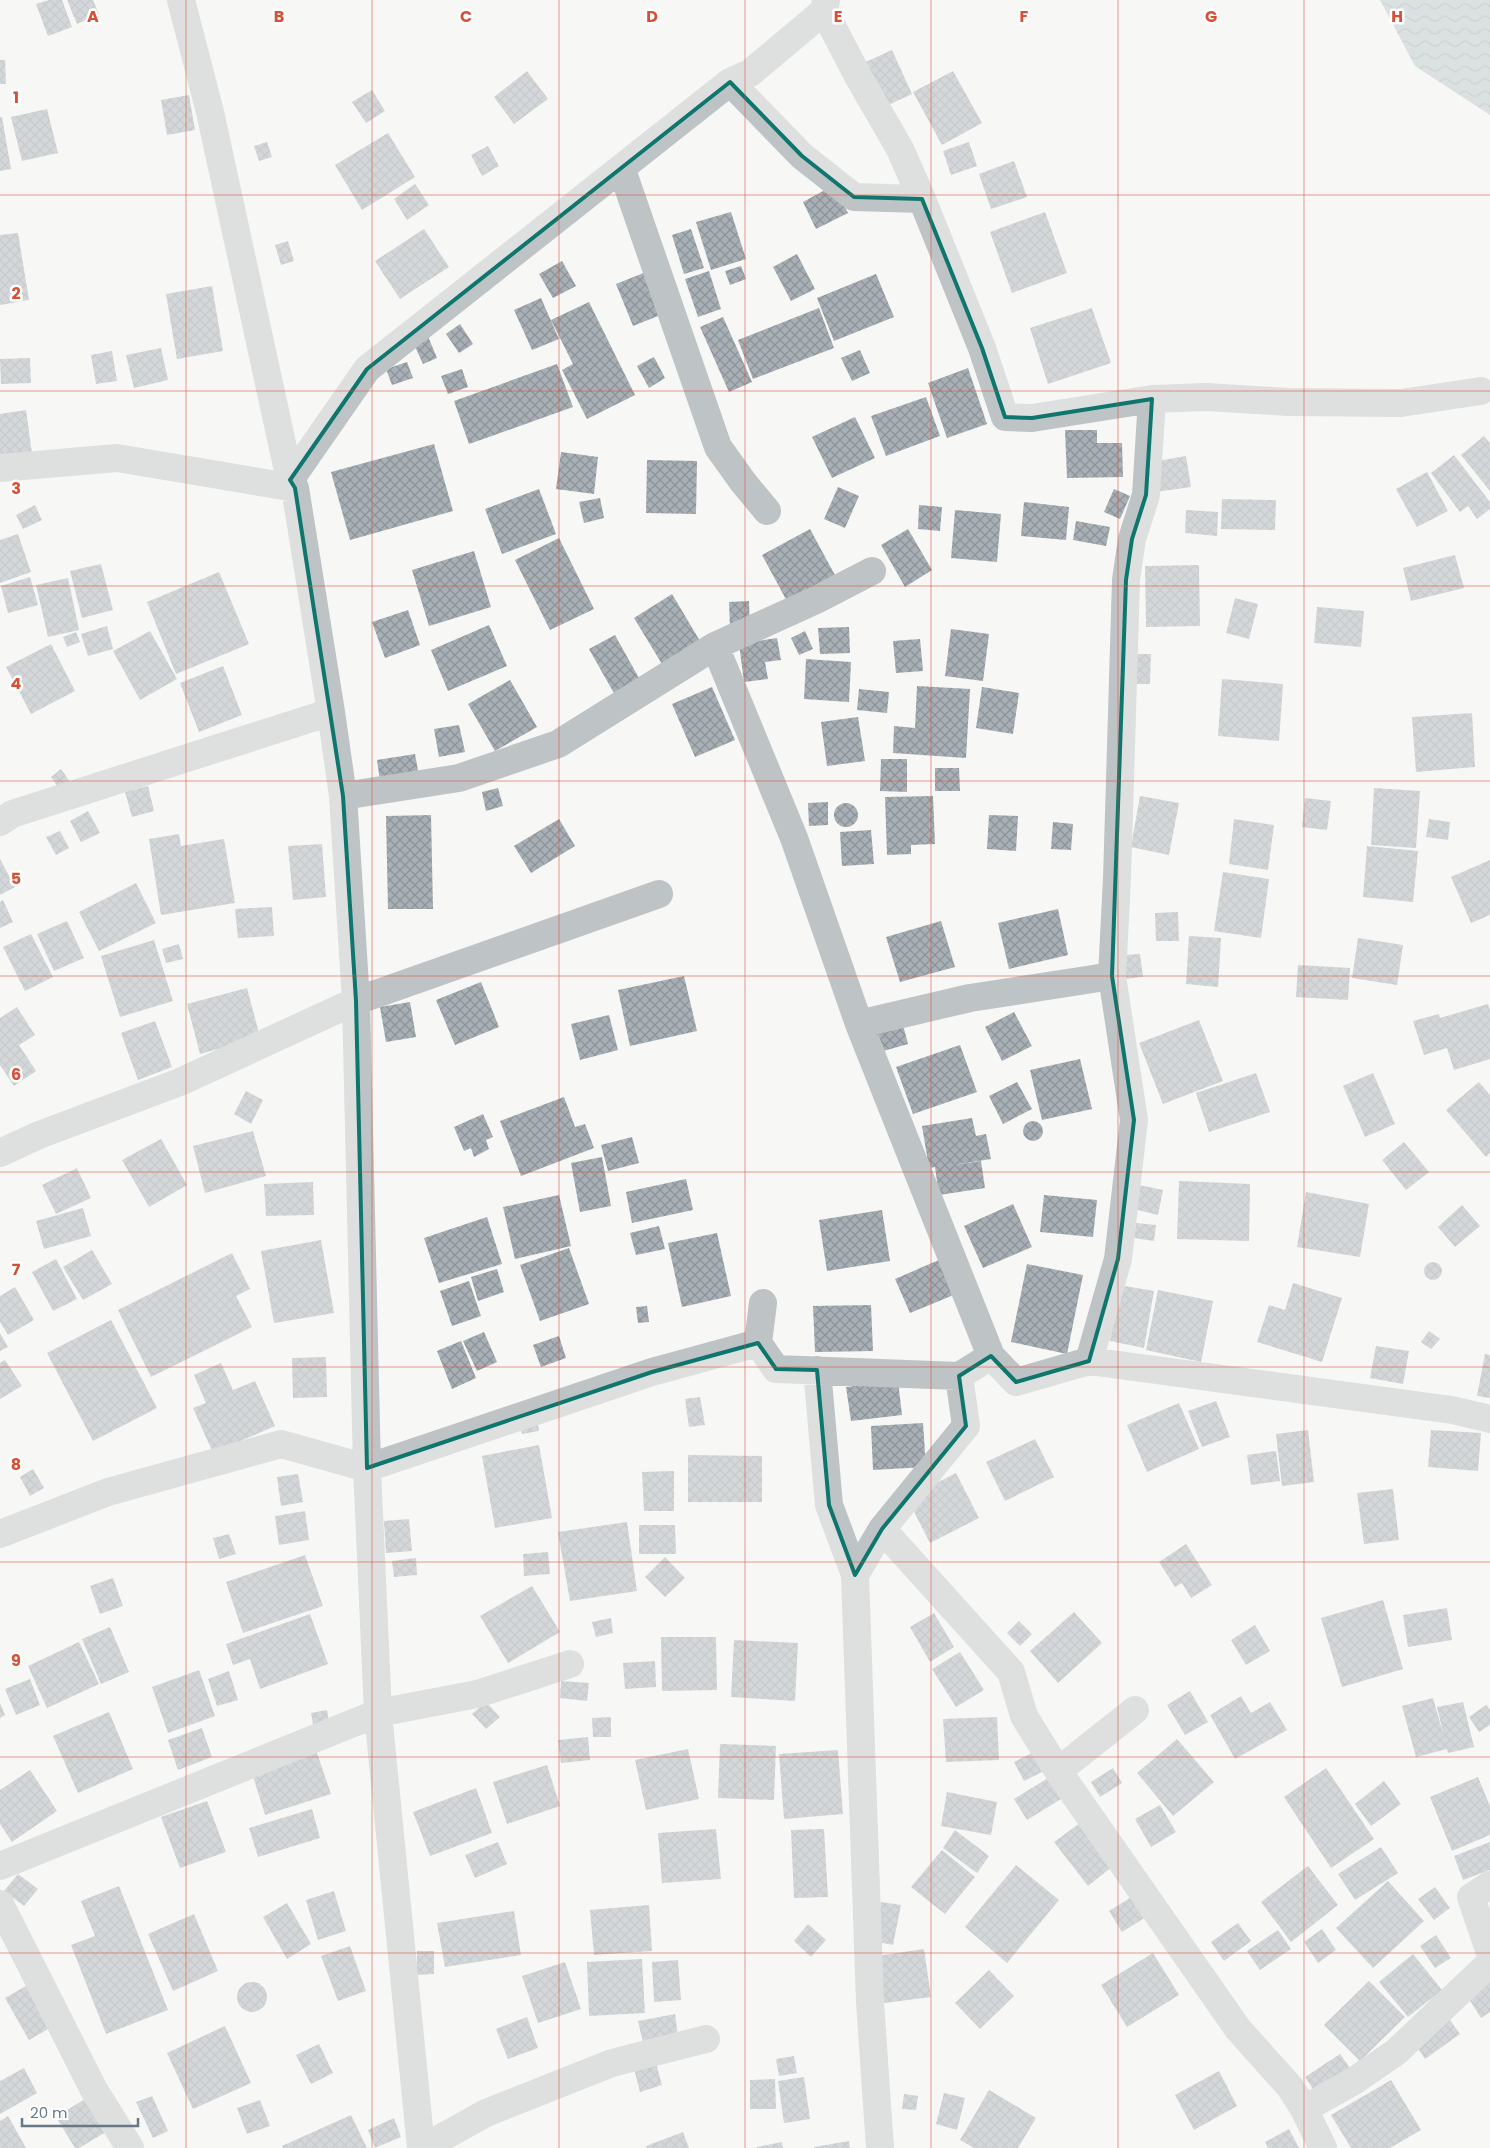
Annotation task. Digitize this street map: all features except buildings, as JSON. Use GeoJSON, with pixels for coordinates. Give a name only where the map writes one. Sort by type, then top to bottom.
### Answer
{"type":"FeatureCollection","features":[{"type":"Feature","properties":{"kind":"street"},"geometry":{"type":"LineString","coordinates":[[181,0],[210,112],[293,484],[343,796],[356,1001],[367,1468],[378,1713],[422,2148],[486,2113],[612,2064],[706,2038]]}},
{"type":"Feature","properties":{"kind":"street"},"geometry":{"type":"LineString","coordinates":[[293,484],[367,369],[622,170],[730,82],[750,73],[825,6],[858,78],[900,149],[922,199],[982,348],[1005,416],[1032,418],[1152,399],[1206,397],[1289,402],[1401,403],[1481,391]]}},
{"type":"Feature","properties":{"kind":"street"},"geometry":{"type":"LineString","coordinates":[[730,82],[802,156],[854,197],[922,199]]}},
{"type":"Feature","properties":{"kind":"street"},"geometry":{"type":"LineString","coordinates":[[622,170],[718,447],[742,482],[767,511]]}},
{"type":"Feature","properties":{"kind":"street"},"geometry":{"type":"LineString","coordinates":[[1089,1361],[1118,1259],[1134,1120],[1112,976],[1117,879],[1126,580],[1132,539],[1146,495],[1152,399]]}},
{"type":"Feature","properties":{"kind":"street"},"geometry":{"type":"LineString","coordinates":[[0,468],[117,458],[293,484]]}},
{"type":"Feature","properties":{"kind":"street"},"geometry":{"type":"LineString","coordinates":[[343,796],[459,778],[558,744],[715,646],[816,600],[872,571]]}},
{"type":"Feature","properties":{"kind":"street"},"geometry":{"type":"LineString","coordinates":[[715,646],[794,838],[858,1024],[991,1356],[1016,1382],[1089,1361],[1452,1410],[1490,1419]]}},
{"type":"Feature","properties":{"kind":"street"},"geometry":{"type":"LineString","coordinates":[[0,822],[12,814],[331,712]]}},
{"type":"Feature","properties":{"kind":"street"},"geometry":{"type":"LineString","coordinates":[[0,1153],[39,1135],[180,1082],[356,1001],[659,894]]}},
{"type":"Feature","properties":{"kind":"street"},"geometry":{"type":"LineString","coordinates":[[858,1024],[970,998],[1112,976]]}},
{"type":"Feature","properties":{"kind":"street"},"geometry":{"type":"LineString","coordinates":[[764,1304],[758,1343],[776,1369],[959,1376],[991,1356]]}},
{"type":"Feature","properties":{"kind":"street"},"geometry":{"type":"LineString","coordinates":[[0,1534],[108,1492],[281,1444],[367,1468],[652,1372],[758,1343]]}},
{"type":"Feature","properties":{"kind":"street"},"geometry":{"type":"LineString","coordinates":[[817,1370],[830,1505],[855,1575],[870,2002],[880,2148]]}},
{"type":"Feature","properties":{"kind":"street"},"geometry":{"type":"LineString","coordinates":[[855,1575],[882,1529],[966,1426],[959,1376]]}},
{"type":"Feature","properties":{"kind":"street"},"geometry":{"type":"LineString","coordinates":[[882,1529],[1011,1672],[1024,1716],[1058,1771],[1238,2029],[1290,2087],[1304,2109],[1323,2148]]}},
{"type":"Feature","properties":{"kind":"street"},"geometry":{"type":"LineString","coordinates":[[0,1866],[378,1713],[477,1694],[570,1664]]}},
{"type":"Feature","properties":{"kind":"street"},"geometry":{"type":"LineString","coordinates":[[1058,1771],[1135,1710]]}},
{"type":"Feature","properties":{"kind":"street"},"geometry":{"type":"LineString","coordinates":[[1490,1885],[1471,1897],[1490,1953]]}},
{"type":"Feature","properties":{"kind":"street"},"geometry":{"type":"LineString","coordinates":[[0,1904],[94,2090],[130,2148]]}},
{"type":"Feature","properties":{"kind":"street"},"geometry":{"type":"LineString","coordinates":[[1304,2109],[1354,2081],[1396,2052],[1490,1963]]}},
{"type":"Feature","properties":{"kind":"highlighted area"},"geometry":{"type":"Polygon","coordinates":[[[730,82],[802,156],[854,197],[922,199],[982,348],[1005,417],[1032,418],[1152,399],[1146,495],[1132,539],[1126,580],[1112,976],[1134,1120],[1118,1259],[1089,1361],[1016,1382],[991,1356],[959,1376],[966,1426],[882,1529],[855,1575],[829,1505],[817,1370],[776,1369],[758,1343],[652,1372],[367,1468],[356,1001],[343,796],[295,488],[290,480],[367,369],[730,82]]]}},
{"type":"Feature","properties":{"kind":"water"},"geometry":{"type":"Polygon","coordinates":[[[1380,0],[1490,0],[1490,115],[1415,66],[1380,0]]]}}]}
